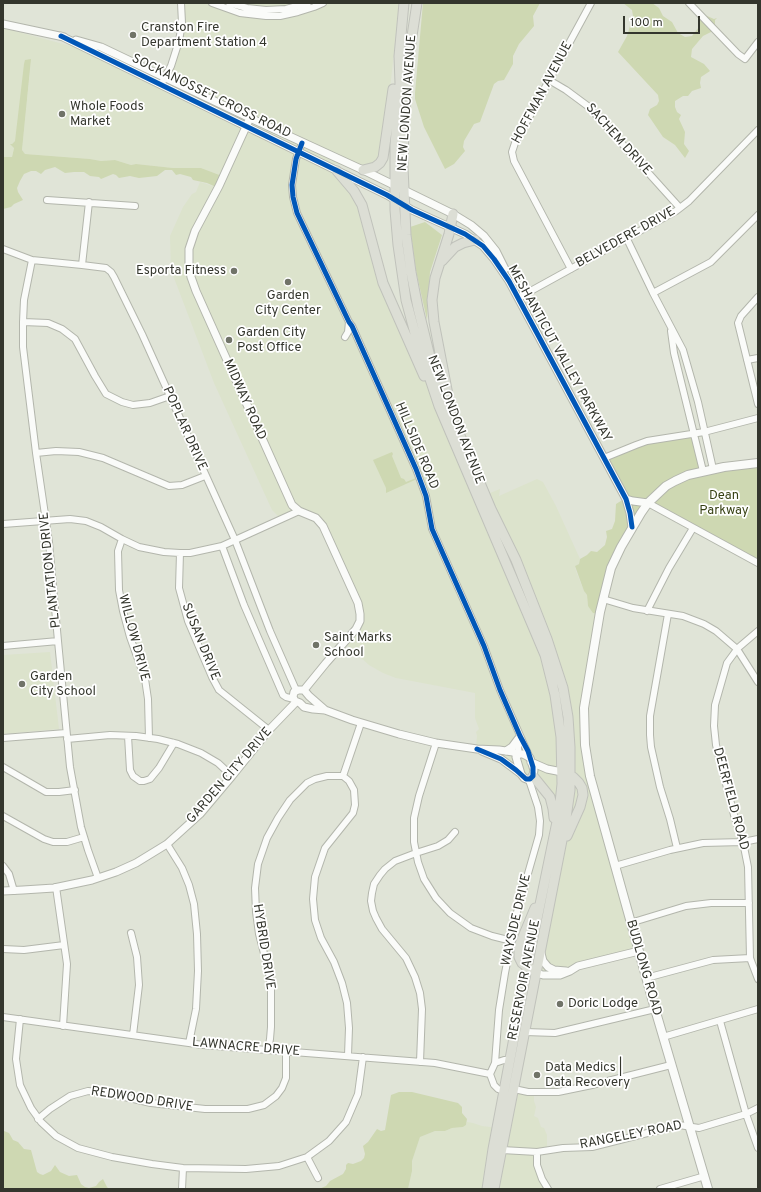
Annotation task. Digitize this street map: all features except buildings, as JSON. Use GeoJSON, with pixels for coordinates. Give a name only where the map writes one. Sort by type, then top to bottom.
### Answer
{"type":"FeatureCollection","features":[{"type":"Feature","properties":{"kind":"main road","name":"NEW LONDON AVENUE"},"geometry":{"type":"LineString","coordinates":[[404,3],[399,56],[400,82],[396,127],[395,200],[398,245],[406,300],[416,337],[439,406],[545,656],[558,710],[566,773]]}},
{"type":"Feature","properties":{"kind":"main road","name":"NEW LONDON AVENUE"},"geometry":{"type":"LineString","coordinates":[[417,3],[410,49],[404,123],[403,167],[404,206],[408,253],[418,308],[431,361],[452,419],[491,509],[516,560],[547,639],[559,676],[566,702],[570,747],[566,773]]}},
{"type":"Feature","properties":{"kind":"main road"},"geometry":{"type":"LineString","coordinates":[[363,170],[375,167],[383,158],[399,56]]}},
{"type":"Feature","properties":{"kind":"main road"},"geometry":{"type":"LineString","coordinates":[[337,171],[354,191],[362,205],[383,283],[424,377],[439,406]]}},
{"type":"Feature","properties":{"kind":"main road"},"geometry":{"type":"LineString","coordinates":[[452,419],[434,322],[433,307],[434,284],[453,214]]}},
{"type":"Feature","properties":{"kind":"main road"},"geometry":{"type":"LineString","coordinates":[[440,264],[445,256],[455,247],[475,240]]}},
{"type":"Feature","properties":{"kind":"main road"},"geometry":{"type":"LineString","coordinates":[[603,599],[611,568],[621,546],[648,503],[666,486],[675,481],[703,471],[758,463]]}},
{"type":"Feature","properties":{"kind":"main road","name":"BUDLONG ROAD"},"geometry":{"type":"LineString","coordinates":[[603,599],[586,695],[584,719],[585,745],[590,776],[638,951],[708,1189]]}},
{"type":"Feature","properties":{"kind":"main road"},"geometry":{"type":"LineString","coordinates":[[536,973],[528,968],[521,960],[519,952],[525,931],[542,892],[566,773],[577,780],[581,786],[583,791],[583,799],[561,850]]}},
{"type":"Feature","properties":{"kind":"main road","name":"RESERVOIR AVENUE"},"geometry":{"type":"LineString","coordinates":[[487,1189],[493,1149],[525,1032],[561,850],[568,812],[566,773]]}},
{"type":"Feature","properties":{"kind":"main road"},"geometry":{"type":"LineString","coordinates":[[531,778],[547,791],[550,797],[554,809],[554,832]]}},
{"type":"Feature","properties":{"kind":"main road","name":"RESERVOIR AVENUE"},"geometry":{"type":"LineString","coordinates":[[494,1189],[502,1150],[509,1090],[510,1060],[528,968]]}},
{"type":"Feature","properties":{"kind":"street"},"geometry":{"type":"LineString","coordinates":[[161,84],[171,66],[179,40],[182,23],[181,3]]}},
{"type":"Feature","properties":{"kind":"street"},"geometry":{"type":"LineString","coordinates":[[212,3],[240,13],[266,16],[280,16],[298,12],[314,8],[323,3]]}},
{"type":"Feature","properties":{"kind":"street"},"geometry":{"type":"LineString","coordinates":[[229,3],[247,8],[272,10],[292,8],[308,3]]}},
{"type":"Feature","properties":{"kind":"street","name":"HOFFMAN AVENUE"},"geometry":{"type":"LineString","coordinates":[[571,269],[516,165],[512,152],[515,143],[591,3]]}},
{"type":"Feature","properties":{"kind":"street"},"geometry":{"type":"LineString","coordinates":[[689,3],[738,54],[745,59],[758,42]]}},
{"type":"Feature","properties":{"kind":"street","name":"SOCKANOSSET CROSS ROAD"},"geometry":{"type":"LineString","coordinates":[[3,24],[61,36],[101,47],[395,186]]}},
{"type":"Feature","properties":{"kind":"street","name":"SOCKANOSSET CROSS ROAD"},"geometry":{"type":"LineString","coordinates":[[61,36],[395,200]]}},
{"type":"Feature","properties":{"kind":"street","name":"SACHEM DRIVE"},"geometry":{"type":"LineString","coordinates":[[549,80],[566,90],[589,107],[680,208]]}},
{"type":"Feature","properties":{"kind":"street","name":"MIDWAY ROAD"},"geometry":{"type":"LineString","coordinates":[[250,118],[245,126],[219,186],[195,231],[189,249],[189,266],[196,291],[292,504],[299,510],[316,518],[323,526],[358,603],[360,621],[356,629],[344,642],[306,692]]}},
{"type":"Feature","properties":{"kind":"street","name":"BELVEDERE DRIVE"},"geometry":{"type":"LineString","coordinates":[[518,298],[627,239],[680,208],[758,130]]}},
{"type":"Feature","properties":{"kind":"street","name":"HILLSIDE ROAD"},"geometry":{"type":"LineString","coordinates":[[302,143],[296,159],[292,185],[297,213],[352,326],[416,469],[427,498],[432,529],[484,646],[519,738],[526,746],[531,760]]}},
{"type":"Feature","properties":{"kind":"street","name":"MESHANTICUT VALLEY PARKWAY"},"geometry":{"type":"LineString","coordinates":[[395,186],[453,214],[472,225],[489,242],[499,256],[509,281],[626,499]]}},
{"type":"Feature","properties":{"kind":"street"},"geometry":{"type":"LineString","coordinates":[[47,200],[135,206]]}},
{"type":"Feature","properties":{"kind":"street","name":"MESHANTICUT VALLEY PARKWAY"},"geometry":{"type":"LineString","coordinates":[[395,200],[404,206],[475,240],[490,254],[509,281]]}},
{"type":"Feature","properties":{"kind":"street"},"geometry":{"type":"LineString","coordinates":[[82,265],[89,202]]}},
{"type":"Feature","properties":{"kind":"street"},"geometry":{"type":"LineString","coordinates":[[653,293],[711,262],[758,215]]}},
{"type":"Feature","properties":{"kind":"street"},"geometry":{"type":"LineString","coordinates":[[627,239],[670,327],[683,350],[713,469]]}},
{"type":"Feature","properties":{"kind":"street","name":"POPLAR DRIVE"},"geometry":{"type":"LineString","coordinates":[[3,250],[32,260],[106,268],[111,272],[142,334],[234,540],[270,631],[296,690]]}},
{"type":"Feature","properties":{"kind":"street","name":"PLANTATION DRIVE"},"geometry":{"type":"LineString","coordinates":[[32,260],[24,300],[23,347],[36,453],[47,520],[70,767],[81,827],[98,878]]}},
{"type":"Feature","properties":{"kind":"street"},"geometry":{"type":"LineString","coordinates":[[758,297],[741,316],[738,322],[758,404]]}},
{"type":"Feature","properties":{"kind":"street"},"geometry":{"type":"LineString","coordinates":[[23,322],[48,323],[62,329],[75,339],[106,394],[122,402],[133,405],[150,403],[170,396]]}},
{"type":"Feature","properties":{"kind":"street"},"geometry":{"type":"LineString","coordinates":[[345,337],[348,332],[349,322]]}},
{"type":"Feature","properties":{"kind":"street"},"geometry":{"type":"LineString","coordinates":[[670,327],[674,353],[703,471]]}},
{"type":"Feature","properties":{"kind":"street"},"geometry":{"type":"LineString","coordinates":[[747,360],[758,358]]}},
{"type":"Feature","properties":{"kind":"street"},"geometry":{"type":"LineString","coordinates":[[604,458],[642,442],[704,432],[758,418]]}},
{"type":"Feature","properties":{"kind":"street"},"geometry":{"type":"LineString","coordinates":[[36,453],[56,451],[79,452],[103,458],[169,486],[182,485],[205,476]]}},
{"type":"Feature","properties":{"kind":"street"},"geometry":{"type":"LineString","coordinates":[[626,499],[648,503],[758,563]]}},
{"type":"Feature","properties":{"kind":"street"},"geometry":{"type":"LineString","coordinates":[[626,499],[632,527]]}},
{"type":"Feature","properties":{"kind":"street"},"geometry":{"type":"LineString","coordinates":[[3,524],[70,519],[86,521],[101,527],[139,547],[164,552],[190,553],[222,546],[299,510]]}},
{"type":"Feature","properties":{"kind":"street"},"geometry":{"type":"LineString","coordinates":[[647,611],[669,568],[693,528]]}},
{"type":"Feature","properties":{"kind":"street","name":"WILLOW DRIVE"},"geometry":{"type":"LineString","coordinates":[[122,539],[118,551],[119,590],[130,637],[145,679],[148,699],[149,738]]}},
{"type":"Feature","properties":{"kind":"street"},"geometry":{"type":"LineString","coordinates":[[222,546],[244,605],[283,695],[297,701]]}},
{"type":"Feature","properties":{"kind":"street","name":"SUSAN DRIVE"},"geometry":{"type":"LineString","coordinates":[[180,553],[179,588],[188,621],[212,677],[219,690],[269,730]]}},
{"type":"Feature","properties":{"kind":"street"},"geometry":{"type":"LineString","coordinates":[[603,599],[647,611],[683,616],[704,624],[716,631],[737,649],[758,682]]}},
{"type":"Feature","properties":{"kind":"street"},"geometry":{"type":"LineString","coordinates":[[668,614],[650,716],[650,736],[660,788],[677,848]]}},
{"type":"Feature","properties":{"kind":"street","name":"DEERFIELD ROAD"},"geometry":{"type":"LineString","coordinates":[[758,631],[737,649],[727,663],[716,705],[714,726],[716,744],[734,815],[743,842],[748,867],[750,958],[758,979]]}},
{"type":"Feature","properties":{"kind":"street"},"geometry":{"type":"LineString","coordinates":[[3,646],[58,642]]}},
{"type":"Feature","properties":{"kind":"street"},"geometry":{"type":"LineString","coordinates":[[325,710],[306,692],[300,689],[296,690],[293,695],[304,707],[325,710],[361,723],[436,743],[513,752],[519,755],[523,754],[547,769],[566,773]]}},
{"type":"Feature","properties":{"kind":"street","name":"GARDEN CITY DRIVE"},"geometry":{"type":"LineString","coordinates":[[3,891],[56,887],[92,880],[136,863],[166,844],[200,814],[269,730],[297,701],[306,701],[306,692]]}},
{"type":"Feature","properties":{"kind":"street"},"geometry":{"type":"LineString","coordinates":[[348,1055],[349,1028],[347,1003],[342,983],[334,962],[321,938],[315,920],[313,899],[315,876],[325,848],[353,813],[356,806],[354,790],[349,781],[343,776],[361,723]]}},
{"type":"Feature","properties":{"kind":"street"},"geometry":{"type":"LineString","coordinates":[[3,738],[110,735],[149,738],[174,743],[201,753],[218,764],[232,776]]}},
{"type":"Feature","properties":{"kind":"street"},"geometry":{"type":"LineString","coordinates":[[128,736],[130,770],[133,776],[144,782],[150,779],[159,768],[174,743]]}},
{"type":"Feature","properties":{"kind":"street"},"geometry":{"type":"LineString","coordinates":[[506,751],[519,738]]}},
{"type":"Feature","properties":{"kind":"street","name":"HILLSIDE ROAD"},"geometry":{"type":"LineString","coordinates":[[519,738],[519,755]]}},
{"type":"Feature","properties":{"kind":"street"},"geometry":{"type":"LineString","coordinates":[[436,743],[419,796],[414,818],[414,842],[418,862],[424,878],[436,898],[450,913],[471,928],[492,936],[512,941]]}},
{"type":"Feature","properties":{"kind":"street"},"geometry":{"type":"LineString","coordinates":[[477,749],[501,759],[524,778],[531,778],[534,770],[531,760]]}},
{"type":"Feature","properties":{"kind":"street"},"geometry":{"type":"LineString","coordinates":[[519,755],[516,757],[521,774]]}},
{"type":"Feature","properties":{"kind":"street"},"geometry":{"type":"LineString","coordinates":[[3,767],[46,792],[74,790]]}},
{"type":"Feature","properties":{"kind":"street","name":"HYBRID DRIVE"},"geometry":{"type":"LineString","coordinates":[[268,1050],[271,1027],[271,987],[270,973],[256,912],[255,888],[258,864],[267,838],[290,800],[307,783],[315,779],[326,776],[343,776]]}},
{"type":"Feature","properties":{"kind":"street","name":"WAYSIDE DRIVE"},"geometry":{"type":"LineString","coordinates":[[495,1063],[505,973],[517,912],[537,843],[539,828],[538,807],[531,778]]}},
{"type":"Feature","properties":{"kind":"street"},"geometry":{"type":"LineString","coordinates":[[3,816],[44,839],[53,842],[67,842],[84,837]]}},
{"type":"Feature","properties":{"kind":"street"},"geometry":{"type":"LineString","coordinates":[[420,1062],[422,1009],[420,993],[415,976],[406,958],[382,929],[373,911],[371,901],[374,884],[385,869],[395,861],[438,846],[448,840],[455,832]]}},
{"type":"Feature","properties":{"kind":"street"},"geometry":{"type":"LineString","coordinates":[[615,866],[677,848],[703,843],[743,842],[758,839]]}},
{"type":"Feature","properties":{"kind":"street"},"geometry":{"type":"LineString","coordinates":[[166,844],[182,868],[189,884],[194,904],[197,934],[198,971],[196,1009],[189,1043]]}},
{"type":"Feature","properties":{"kind":"street"},"geometry":{"type":"LineString","coordinates":[[3,866],[9,874],[14,891]]}},
{"type":"Feature","properties":{"kind":"street"},"geometry":{"type":"LineString","coordinates":[[56,887],[67,964],[63,1026]]}},
{"type":"Feature","properties":{"kind":"street"},"geometry":{"type":"LineString","coordinates":[[630,922],[686,906],[710,903],[749,903]]}},
{"type":"Feature","properties":{"kind":"street"},"geometry":{"type":"LineString","coordinates":[[131,932],[137,957],[139,985],[133,1035]]}},
{"type":"Feature","properties":{"kind":"street"},"geometry":{"type":"LineString","coordinates":[[3,949],[24,950],[64,945]]}},
{"type":"Feature","properties":{"kind":"street"},"geometry":{"type":"LineString","coordinates":[[536,973],[560,975],[578,966],[638,951]]}},
{"type":"Feature","properties":{"kind":"street"},"geometry":{"type":"LineString","coordinates":[[541,953],[544,963],[550,969],[570,971]]}},
{"type":"Feature","properties":{"kind":"street"},"geometry":{"type":"LineString","coordinates":[[646,978],[713,960],[750,958]]}},
{"type":"Feature","properties":{"kind":"street"},"geometry":{"type":"LineString","coordinates":[[525,1032],[555,1034],[655,1009]]}},
{"type":"Feature","properties":{"kind":"street"},"geometry":{"type":"LineString","coordinates":[[663,1037],[758,1009]]}},
{"type":"Feature","properties":{"kind":"street","name":"LAWNACRE DRIVE"},"geometry":{"type":"LineString","coordinates":[[3,1017],[189,1043],[434,1063],[490,1074]]}},
{"type":"Feature","properties":{"kind":"street"},"geometry":{"type":"LineString","coordinates":[[20,1020],[16,1059],[20,1086],[30,1108],[38,1119],[56,1136],[78,1148],[112,1157],[183,1168],[246,1169],[279,1166],[307,1157],[329,1141],[346,1122],[358,1094],[363,1057]]}},
{"type":"Feature","properties":{"kind":"street"},"geometry":{"type":"LineString","coordinates":[[720,1021],[746,1114],[758,1148]]}},
{"type":"Feature","properties":{"kind":"street","name":"REDWOOD DRIVE"},"geometry":{"type":"LineString","coordinates":[[38,1119],[70,1096],[88,1091],[107,1093],[150,1103],[205,1109],[248,1109],[264,1105],[276,1096],[282,1088],[286,1078],[286,1052]]}},
{"type":"Feature","properties":{"kind":"street"},"geometry":{"type":"LineString","coordinates":[[510,1060],[495,1063],[490,1074],[494,1085],[498,1088],[528,1092],[558,1092],[671,1065]]}},
{"type":"Feature","properties":{"kind":"street","name":"RANGELEY ROAD"},"geometry":{"type":"LineString","coordinates":[[502,1150],[537,1152],[592,1146],[679,1124],[699,1128],[746,1114],[758,1108]]}},
{"type":"Feature","properties":{"kind":"street"},"geometry":{"type":"LineString","coordinates":[[537,1152],[537,1165],[542,1179],[548,1189]]}},
{"type":"Feature","properties":{"kind":"street"},"geometry":{"type":"LineString","coordinates":[[307,1157],[318,1178]]}},
{"type":"Feature","properties":{"kind":"street"},"geometry":{"type":"LineString","coordinates":[[182,1189],[183,1168]]}},
{"type":"Feature","properties":{"kind":"street"},"geometry":{"type":"LineString","coordinates":[[660,1189],[704,1176]]}},
{"type":"Feature","properties":{"kind":"shaded area"},"geometry":{"type":"Polygon","coordinates":[[[180,3],[399,3],[389,99],[378,166],[350,167],[331,164],[353,189],[370,240],[421,371],[445,422],[485,495],[500,489],[499,496],[537,479],[543,482],[556,506],[580,559],[579,564],[575,566],[584,591],[587,595],[588,606],[599,614],[584,738],[638,952],[569,973],[544,975],[518,956],[536,906],[556,821],[544,788],[476,747],[476,732],[479,729],[475,718],[475,693],[396,678],[383,673],[369,665],[345,643],[358,622],[354,596],[316,518],[292,506],[290,512],[280,518],[272,510],[214,383],[171,270],[170,236],[183,207],[192,194],[196,192],[200,182],[216,187],[222,176],[201,168],[173,168],[136,164],[131,165],[115,160],[101,161],[25,154],[22,150],[31,60],[15,141],[12,144],[14,147],[12,157],[3,157],[3,28],[82,49],[162,83],[175,55],[179,26],[180,3]]]}},
{"type":"Feature","properties":{"kind":"shaded area"},"geometry":{"type":"Polygon","coordinates":[[[50,652],[59,729],[3,734],[3,655],[50,652]]]}},
{"type":"Feature","properties":{"kind":"shaded area"},"geometry":{"type":"Polygon","coordinates":[[[506,1090],[534,1090],[534,1101],[536,1107],[534,1116],[538,1118],[541,1127],[544,1128],[547,1135],[547,1148],[534,1149],[548,1189],[408,1189],[412,1171],[412,1161],[420,1137],[435,1131],[445,1131],[452,1128],[463,1127],[467,1122],[498,1128],[506,1090]]]}},
{"type":"Feature","properties":{"kind":"green space"},"geometry":{"type":"Polygon","coordinates":[[[423,3],[540,3],[533,16],[534,26],[519,44],[513,56],[513,64],[504,80],[498,81],[494,84],[480,122],[474,124],[464,141],[463,147],[465,151],[454,164],[445,169],[424,127],[415,99],[423,3]]]}},
{"type":"Feature","properties":{"kind":"green space"},"geometry":{"type":"Polygon","coordinates":[[[623,3],[652,3],[659,8],[663,16],[672,22],[678,33],[685,37],[692,36],[699,27],[700,13],[714,19],[717,18],[715,20],[715,30],[703,36],[692,49],[691,57],[704,64],[710,71],[701,77],[701,88],[692,91],[688,96],[683,96],[675,101],[675,107],[677,112],[681,115],[679,119],[685,132],[684,144],[689,151],[685,158],[675,145],[663,137],[648,115],[650,109],[657,105],[659,101],[658,95],[618,52],[627,36],[633,16],[632,10],[623,3]]]}},
{"type":"Feature","properties":{"kind":"green space"},"geometry":{"type":"Polygon","coordinates":[[[31,59],[22,150],[25,154],[101,161],[115,160],[131,165],[136,164],[173,168],[201,168],[222,176],[216,187],[207,183],[193,180],[191,177],[180,174],[176,175],[172,170],[165,170],[157,176],[139,178],[130,176],[119,178],[113,174],[101,179],[99,177],[90,176],[84,172],[65,173],[55,167],[45,170],[41,174],[36,171],[31,171],[24,174],[17,188],[23,200],[11,207],[3,209],[3,157],[12,157],[14,148],[10,144],[15,141],[24,64],[25,60],[31,59]]]}},
{"type":"Feature","properties":{"kind":"green space"},"geometry":{"type":"Polygon","coordinates":[[[425,222],[442,235],[430,272],[427,320],[416,271],[410,227],[425,222]]]}},
{"type":"Feature","properties":{"kind":"green space","name":"Dean Parkway"},"geometry":{"type":"Polygon","coordinates":[[[692,434],[702,470],[758,464],[758,564],[649,503],[624,541],[599,614],[593,613],[588,606],[587,595],[584,591],[575,566],[579,564],[580,559],[591,551],[597,552],[605,545],[607,537],[606,531],[612,529],[615,521],[616,504],[624,499],[605,461],[639,444],[692,434]]]}},
{"type":"Feature","properties":{"kind":"green space"},"geometry":{"type":"Polygon","coordinates":[[[392,452],[392,456],[401,478],[406,482],[416,478],[417,479],[386,493],[386,488],[373,460],[392,452]]]}},
{"type":"Feature","properties":{"kind":"green space"},"geometry":{"type":"Polygon","coordinates":[[[399,1092],[412,1092],[458,1103],[462,1107],[462,1113],[467,1119],[466,1125],[445,1131],[435,1131],[420,1137],[412,1161],[412,1171],[408,1189],[319,1189],[343,1174],[348,1163],[353,1164],[364,1158],[365,1154],[363,1146],[368,1142],[377,1129],[381,1131],[385,1130],[391,1095],[399,1092]]]}},
{"type":"Feature","properties":{"kind":"green space"},"geometry":{"type":"Polygon","coordinates":[[[3,1128],[4,1131],[9,1133],[13,1140],[18,1142],[24,1149],[31,1150],[37,1172],[40,1174],[43,1175],[51,1171],[55,1165],[60,1172],[69,1176],[77,1175],[81,1184],[85,1187],[89,1188],[96,1186],[103,1179],[109,1189],[3,1189],[3,1128]]]}},
{"type":"Feature","properties":{"kind":"cycle path"},"geometry":{"type":"LineString","coordinates":[[61,36],[387,195],[412,210],[465,234],[483,246],[509,281],[626,499],[632,527]]}},
{"type":"Feature","properties":{"kind":"cycle path"},"geometry":{"type":"LineString","coordinates":[[302,143],[296,159],[292,185],[297,213],[352,326],[416,469],[426,496],[432,529],[484,646],[500,690],[528,751],[533,767],[533,776],[530,779],[526,779],[501,759],[477,749]]}},
{"type":"Feature","properties":{"kind":"place","name":"Cranston Fire Department Station 4"},"geometry":{"type":"Point","coordinates":[133,35]}},
{"type":"Feature","properties":{"kind":"place","name":"Whole Foods Market"},"geometry":{"type":"Point","coordinates":[62,114]}},
{"type":"Feature","properties":{"kind":"place","name":"Esporta Fitness"},"geometry":{"type":"Point","coordinates":[234,271]}},
{"type":"Feature","properties":{"kind":"place","name":"Garden City Center"},"geometry":{"type":"Point","coordinates":[288,282]}},
{"type":"Feature","properties":{"kind":"place","name":"Garden City Post Office"},"geometry":{"type":"Point","coordinates":[229,340]}},
{"type":"Feature","properties":{"kind":"place","name":"Saint Marks School"},"geometry":{"type":"Point","coordinates":[316,645]}},
{"type":"Feature","properties":{"kind":"place","name":"Garden City School"},"geometry":{"type":"Point","coordinates":[22,684]}},
{"type":"Feature","properties":{"kind":"place","name":"Doric Lodge"},"geometry":{"type":"Point","coordinates":[560,1004]}},
{"type":"Feature","properties":{"kind":"place","name":"Data Medics | Data Recovery"},"geometry":{"type":"Point","coordinates":[537,1075]}}]}
